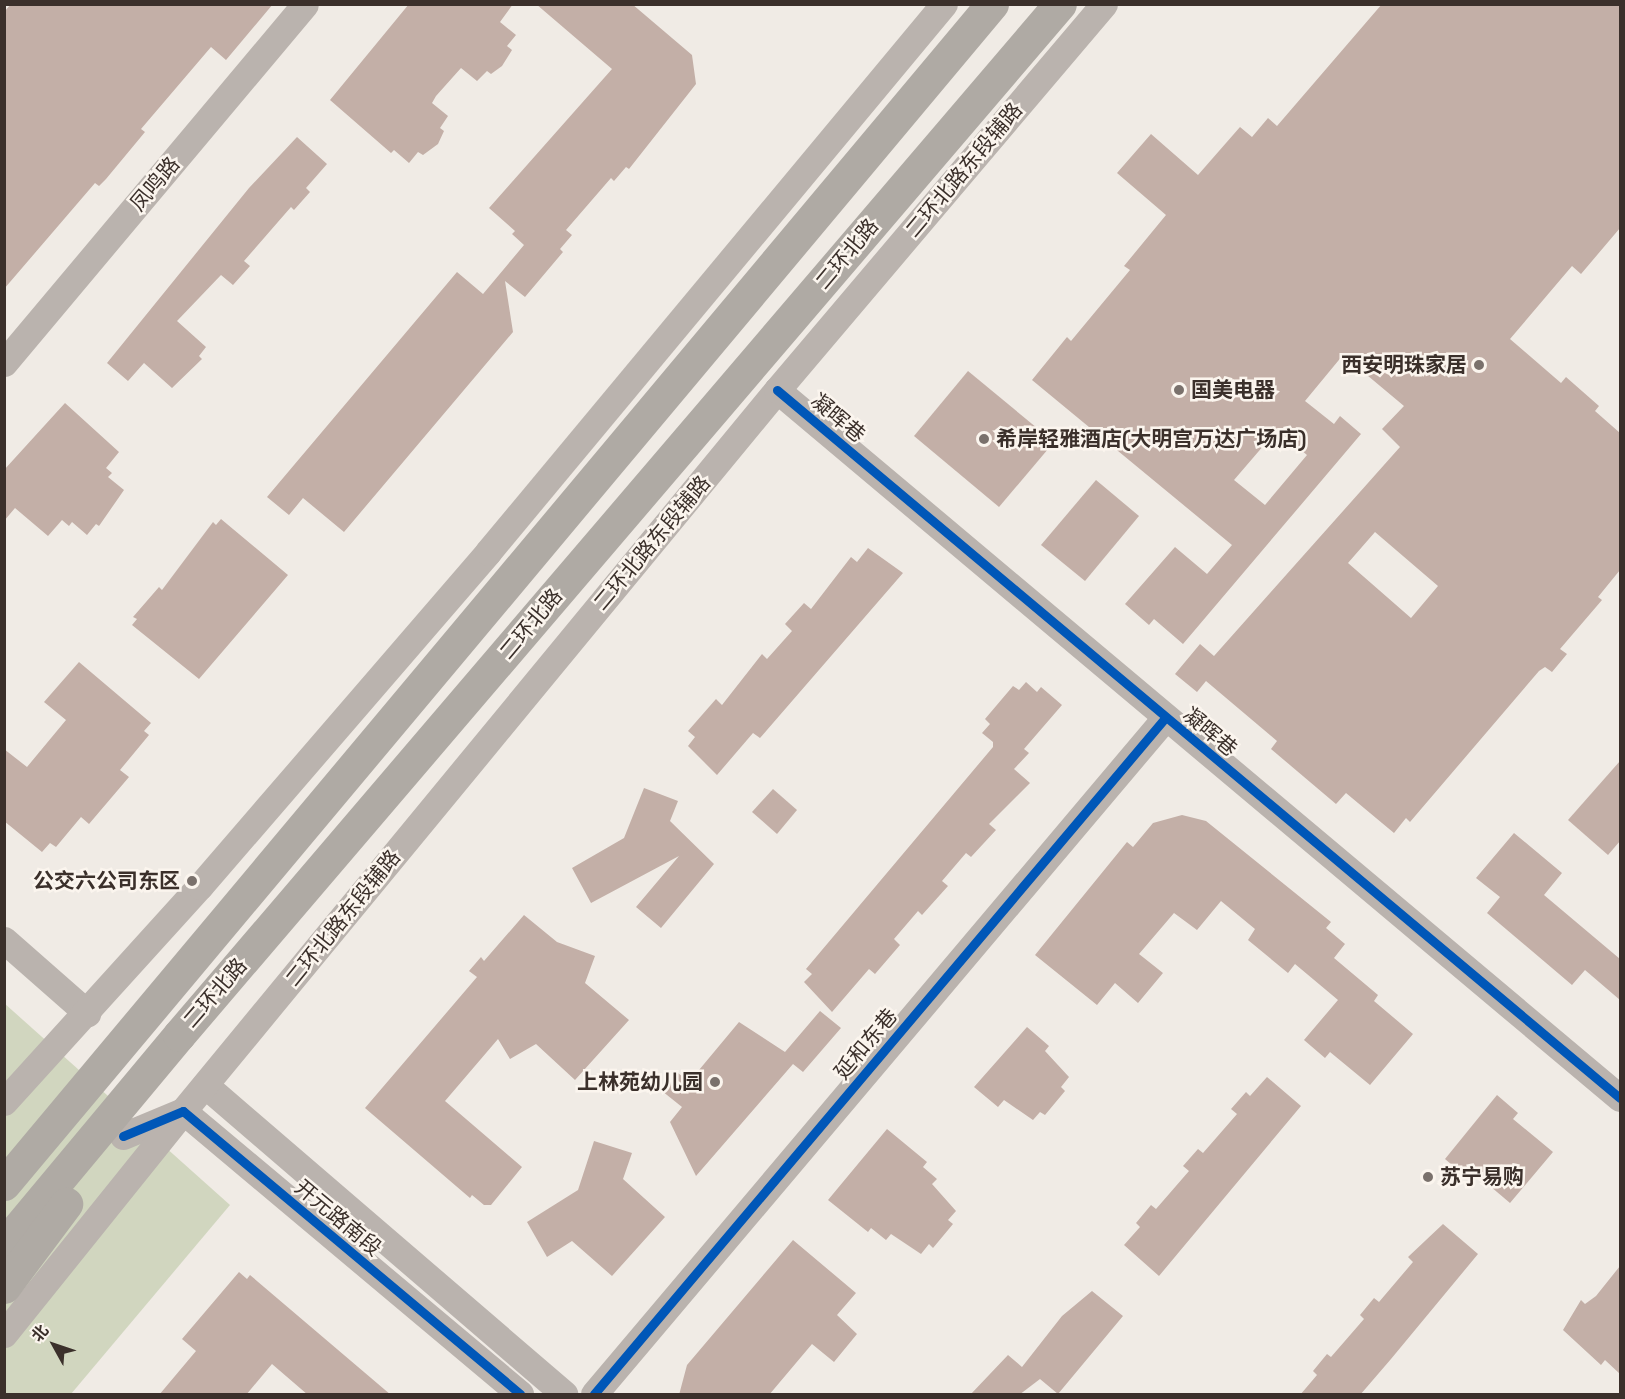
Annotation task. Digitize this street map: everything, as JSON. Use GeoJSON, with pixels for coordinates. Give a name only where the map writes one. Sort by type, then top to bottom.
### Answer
{"type":"FeatureCollection","features":[{"type":"Feature","properties":{"kind":"highway","name":"二环北路"},"geometry":{"type":"LineString","coordinates":[[4,1184],[992,4]]}},
{"type":"Feature","properties":{"kind":"highway","name":"二环北路"},"geometry":{"type":"LineString","coordinates":[[4,1245],[179,1035],[1060,4]]}},
{"type":"Feature","properties":{"kind":"highway"},"geometry":{"type":"LineString","coordinates":[[4,1287],[73,1194],[123,1136],[179,1035]]}},
{"type":"Feature","properties":{"kind":"street","name":"凤鸣路"},"geometry":{"type":"LineString","coordinates":[[4,363],[305,4]]}},
{"type":"Feature","properties":{"kind":"street"},"geometry":{"type":"LineString","coordinates":[[4,1102],[87,1013],[488,552],[944,4]]}},
{"type":"Feature","properties":{"kind":"street","name":"二环北路东段辅路"},"geometry":{"type":"LineString","coordinates":[[4,1334],[183,1111],[777,390],[1104,4]]}},
{"type":"Feature","properties":{"kind":"street","name":"凝晖巷"},"geometry":{"type":"LineString","coordinates":[[777,390],[1620,1098]]}},
{"type":"Feature","properties":{"kind":"street","name":"延和东巷"},"geometry":{"type":"LineString","coordinates":[[594,1395],[1165,718]]}},
{"type":"Feature","properties":{"kind":"street"},"geometry":{"type":"LineString","coordinates":[[4,940],[87,1013]]}},
{"type":"Feature","properties":{"kind":"street","name":"开元路南段"},"geometry":{"type":"LineString","coordinates":[[205,1085],[564,1395]]}},
{"type":"Feature","properties":{"kind":"street"},"geometry":{"type":"LineString","coordinates":[[123,1136],[183,1111]]}},
{"type":"Feature","properties":{"kind":"street","name":"开元路南段"},"geometry":{"type":"LineString","coordinates":[[183,1111],[520,1395]]}},
{"type":"Feature","properties":{"kind":"green space"},"geometry":{"type":"Polygon","coordinates":[[[4,1003],[230,1205],[71,1394],[5,1394],[4,1003]]]}},
{"type":"Feature","properties":{"kind":"building"},"geometry":{"type":"Polygon","coordinates":[[[11,4],[273,4],[226,60],[211,47],[141,129],[145,132],[106,179],[99,186],[95,183],[4,289],[4,12],[11,4]]]}},
{"type":"Feature","properties":{"kind":"building"},"geometry":{"type":"Polygon","coordinates":[[[409,4],[513,4],[500,22],[516,35],[507,46],[512,50],[502,66],[491,74],[487,71],[477,81],[461,68],[436,96],[432,103],[448,116],[440,128],[444,131],[438,144],[423,155],[418,152],[409,163],[394,150],[391,153],[330,100],[409,4]]]}},
{"type":"Feature","properties":{"kind":"building"},"geometry":{"type":"Polygon","coordinates":[[[536,4],[632,4],[692,55],[696,84],[629,169],[626,167],[614,181],[611,178],[566,230],[572,235],[560,249],[563,252],[525,297],[505,281],[513,332],[344,532],[303,498],[289,515],[267,497],[457,272],[483,294],[524,245],[512,234],[515,231],[489,208],[612,69],[536,4]]]}},
{"type":"Feature","properties":{"kind":"building"},"geometry":{"type":"Polygon","coordinates":[[[1382,4],[1620,4],[1620,228],[1581,274],[1572,266],[1510,339],[1561,383],[1566,377],[1599,406],[1595,411],[1620,433],[1620,570],[1598,597],[1602,600],[1560,649],[1567,654],[1552,672],[1545,667],[1539,671],[1410,822],[1406,818],[1394,833],[1346,793],[1336,804],[1271,749],[1277,741],[1206,681],[1197,692],[1175,674],[1200,644],[1214,656],[1400,447],[1382,429],[1404,406],[1343,355],[1305,401],[1334,424],[1340,416],[1361,434],[1183,644],[1154,619],[1149,625],[1125,604],[1175,547],[1207,574],[1232,545],[1032,380],[1067,337],[1071,341],[1130,270],[1124,266],[1166,215],[1117,173],[1151,134],[1198,175],[1240,127],[1252,137],[1268,118],[1277,126],[1382,4]],[[1277,430],[1234,480],[1265,505],[1307,455],[1277,430]],[[1375,532],[1348,563],[1411,618],[1438,586],[1375,532]]]}},
{"type":"Feature","properties":{"kind":"building"},"geometry":{"type":"Polygon","coordinates":[[[297,137],[327,164],[306,188],[310,192],[294,210],[291,207],[244,261],[250,266],[233,285],[221,275],[177,321],[206,347],[199,356],[202,359],[172,388],[144,363],[128,381],[107,363],[249,188],[297,137]]]}},
{"type":"Feature","properties":{"kind":"building","name":"希岸轻雅酒店(大明宫万达广场店)"},"geometry":{"type":"Polygon","coordinates":[[[968,371],[1054,442],[999,507],[914,436],[968,371]]]}},
{"type":"Feature","properties":{"kind":"building"},"geometry":{"type":"Polygon","coordinates":[[[65,403],[119,452],[106,468],[112,473],[108,477],[124,490],[99,526],[96,524],[87,535],[72,522],[69,526],[62,520],[48,536],[15,508],[4,521],[4,470],[65,403]]]}},
{"type":"Feature","properties":{"kind":"building"},"geometry":{"type":"Polygon","coordinates":[[[1096,480],[1139,516],[1085,581],[1041,545],[1096,480]]]}},
{"type":"Feature","properties":{"kind":"building"},"geometry":{"type":"Polygon","coordinates":[[[221,519],[288,575],[199,679],[132,625],[137,619],[133,617],[159,587],[162,590],[213,522],[216,525],[221,519]]]}},
{"type":"Feature","properties":{"kind":"building"},"geometry":{"type":"Polygon","coordinates":[[[868,548],[903,573],[760,738],[753,733],[717,775],[688,746],[695,737],[688,731],[716,699],[722,705],[762,654],[767,659],[792,631],[785,624],[804,603],[811,609],[851,557],[857,562],[868,548]]]}},
{"type":"Feature","properties":{"kind":"building"},"geometry":{"type":"Polygon","coordinates":[[[79,662],[151,723],[144,731],[149,735],[120,770],[129,777],[89,824],[81,817],[56,847],[50,843],[42,852],[4,821],[4,749],[27,767],[66,720],[44,702],[79,662]]]}},
{"type":"Feature","properties":{"kind":"building"},"geometry":{"type":"Polygon","coordinates":[[[1026,682],[1037,692],[1041,687],[1062,705],[1024,749],[1029,753],[1014,769],[1030,783],[989,824],[996,830],[971,857],[966,853],[942,881],[948,886],[922,915],[918,911],[894,939],[900,945],[875,974],[869,969],[832,1012],[804,982],[812,974],[806,969],[993,747],[993,742],[982,733],[990,724],[985,719],[1013,686],[1019,690],[1026,682]]]}},
{"type":"Feature","properties":{"kind":"building"},"geometry":{"type":"Polygon","coordinates":[[[1620,761],[1620,841],[1608,855],[1568,820],[1620,761]]]}},
{"type":"Feature","properties":{"kind":"building"},"geometry":{"type":"Polygon","coordinates":[[[644,788],[678,801],[670,821],[714,864],[661,928],[636,907],[679,856],[591,903],[572,868],[624,838],[644,788]]]}},
{"type":"Feature","properties":{"kind":"building"},"geometry":{"type":"Polygon","coordinates":[[[773,789],[797,810],[777,834],[752,812],[773,789]]]}},
{"type":"Feature","properties":{"kind":"building"},"geometry":{"type":"Polygon","coordinates":[[[1182,815],[1206,821],[1331,922],[1326,928],[1345,944],[1334,958],[1378,995],[1374,1001],[1413,1034],[1370,1085],[1330,1052],[1325,1058],[1304,1040],[1338,1000],[1295,964],[1288,973],[1248,940],[1255,929],[1221,901],[1197,930],[1174,913],[1139,954],[1163,973],[1138,1003],[1115,983],[1097,1005],[1035,955],[1127,842],[1133,847],[1153,823],[1182,815]]]}},
{"type":"Feature","properties":{"kind":"building"},"geometry":{"type":"Polygon","coordinates":[[[1514,833],[1562,873],[1544,895],[1620,959],[1620,1000],[1585,970],[1572,985],[1487,913],[1500,897],[1476,878],[1514,833]]]}},
{"type":"Feature","properties":{"kind":"building"},"geometry":{"type":"Polygon","coordinates":[[[524,915],[557,942],[595,956],[585,983],[629,1020],[575,1080],[536,1044],[510,1059],[498,1039],[445,1101],[522,1167],[491,1205],[484,1205],[472,1195],[470,1198],[365,1108],[477,977],[469,971],[481,957],[484,961],[524,915]]]}},
{"type":"Feature","properties":{"kind":"building"},"geometry":{"type":"Polygon","coordinates":[[[820,1011],[841,1028],[803,1072],[793,1064],[696,1176],[670,1122],[682,1107],[662,1091],[678,1073],[689,1082],[739,1022],[785,1052],[820,1011]]]}},
{"type":"Feature","properties":{"kind":"building"},"geometry":{"type":"Polygon","coordinates":[[[1027,1027],[1049,1046],[1045,1051],[1069,1077],[1061,1087],[1065,1091],[1045,1115],[1040,1112],[1033,1120],[1004,1100],[998,1107],[974,1087],[1027,1027]]]}},
{"type":"Feature","properties":{"kind":"building"},"geometry":{"type":"Polygon","coordinates":[[[1267,1077],[1301,1106],[1159,1276],[1124,1245],[1140,1227],[1136,1223],[1151,1205],[1156,1209],[1189,1171],[1183,1166],[1198,1149],[1203,1153],[1237,1114],[1231,1109],[1246,1092],[1250,1096],[1267,1077]]]}},
{"type":"Feature","properties":{"kind":"building"},"geometry":{"type":"Polygon","coordinates":[[[1497,1095],[1518,1113],[1513,1119],[1553,1152],[1510,1203],[1471,1170],[1465,1176],[1445,1159],[1497,1095]]]}},
{"type":"Feature","properties":{"kind":"building"},"geometry":{"type":"Polygon","coordinates":[[[887,1129],[927,1162],[923,1167],[937,1179],[932,1184],[956,1211],[948,1220],[953,1224],[933,1248],[929,1244],[921,1254],[891,1234],[886,1240],[871,1228],[868,1232],[828,1200],[887,1129]]]}},
{"type":"Feature","properties":{"kind":"building"},"geometry":{"type":"Polygon","coordinates":[[[594,1141],[632,1153],[623,1179],[665,1217],[612,1276],[572,1241],[547,1257],[527,1222],[578,1190],[594,1141]]]}},
{"type":"Feature","properties":{"kind":"building"},"geometry":{"type":"Polygon","coordinates":[[[1443,1224],[1478,1254],[1391,1359],[1360,1395],[1300,1395],[1317,1375],[1313,1371],[1327,1354],[1331,1357],[1364,1319],[1360,1315],[1374,1298],[1379,1302],[1413,1262],[1408,1257],[1443,1224]]]}},
{"type":"Feature","properties":{"kind":"building"},"geometry":{"type":"Polygon","coordinates":[[[793,1240],[856,1293],[837,1315],[857,1334],[834,1362],[812,1344],[769,1395],[679,1395],[687,1365],[793,1240]]]}},
{"type":"Feature","properties":{"kind":"building"},"geometry":{"type":"Polygon","coordinates":[[[1620,1266],[1620,1374],[1605,1360],[1601,1365],[1563,1330],[1581,1300],[1585,1304],[1596,1296],[1620,1266]]]}},
{"type":"Feature","properties":{"kind":"building"},"geometry":{"type":"Polygon","coordinates":[[[239,1272],[247,1279],[250,1275],[391,1395],[308,1395],[272,1364],[246,1395],[159,1395],[196,1351],[182,1339],[239,1272]]]}},
{"type":"Feature","properties":{"kind":"building"},"geometry":{"type":"Polygon","coordinates":[[[1092,1291],[1123,1316],[1058,1394],[1040,1379],[1019,1395],[970,1395],[1008,1355],[1022,1367],[1062,1316],[1092,1291]]]}},
{"type":"Feature","properties":{"kind":"cycle path"},"geometry":{"type":"LineString","coordinates":[[777,390],[1620,1098]]}},
{"type":"Feature","properties":{"kind":"cycle path"},"geometry":{"type":"LineString","coordinates":[[594,1394],[1165,718]]}},
{"type":"Feature","properties":{"kind":"cycle path"},"geometry":{"type":"LineString","coordinates":[[123,1136],[183,1111],[520,1394]]}},
{"type":"Feature","properties":{"kind":"place","name":"西安明珠家居"},"geometry":{"type":"Point","coordinates":[1479,365]}},
{"type":"Feature","properties":{"kind":"place","name":"国美电器"},"geometry":{"type":"Point","coordinates":[1179,390]}},
{"type":"Feature","properties":{"kind":"place","name":"希岸轻雅酒店(大明宫万达广场店)"},"geometry":{"type":"Point","coordinates":[984,439]}},
{"type":"Feature","properties":{"kind":"place","name":"公交六公司东区"},"geometry":{"type":"Point","coordinates":[192,881]}},
{"type":"Feature","properties":{"kind":"place","name":"上林苑幼儿园"},"geometry":{"type":"Point","coordinates":[715,1082]}},
{"type":"Feature","properties":{"kind":"place","name":"苏宁易购"},"geometry":{"type":"Point","coordinates":[1428,1177]}}]}
